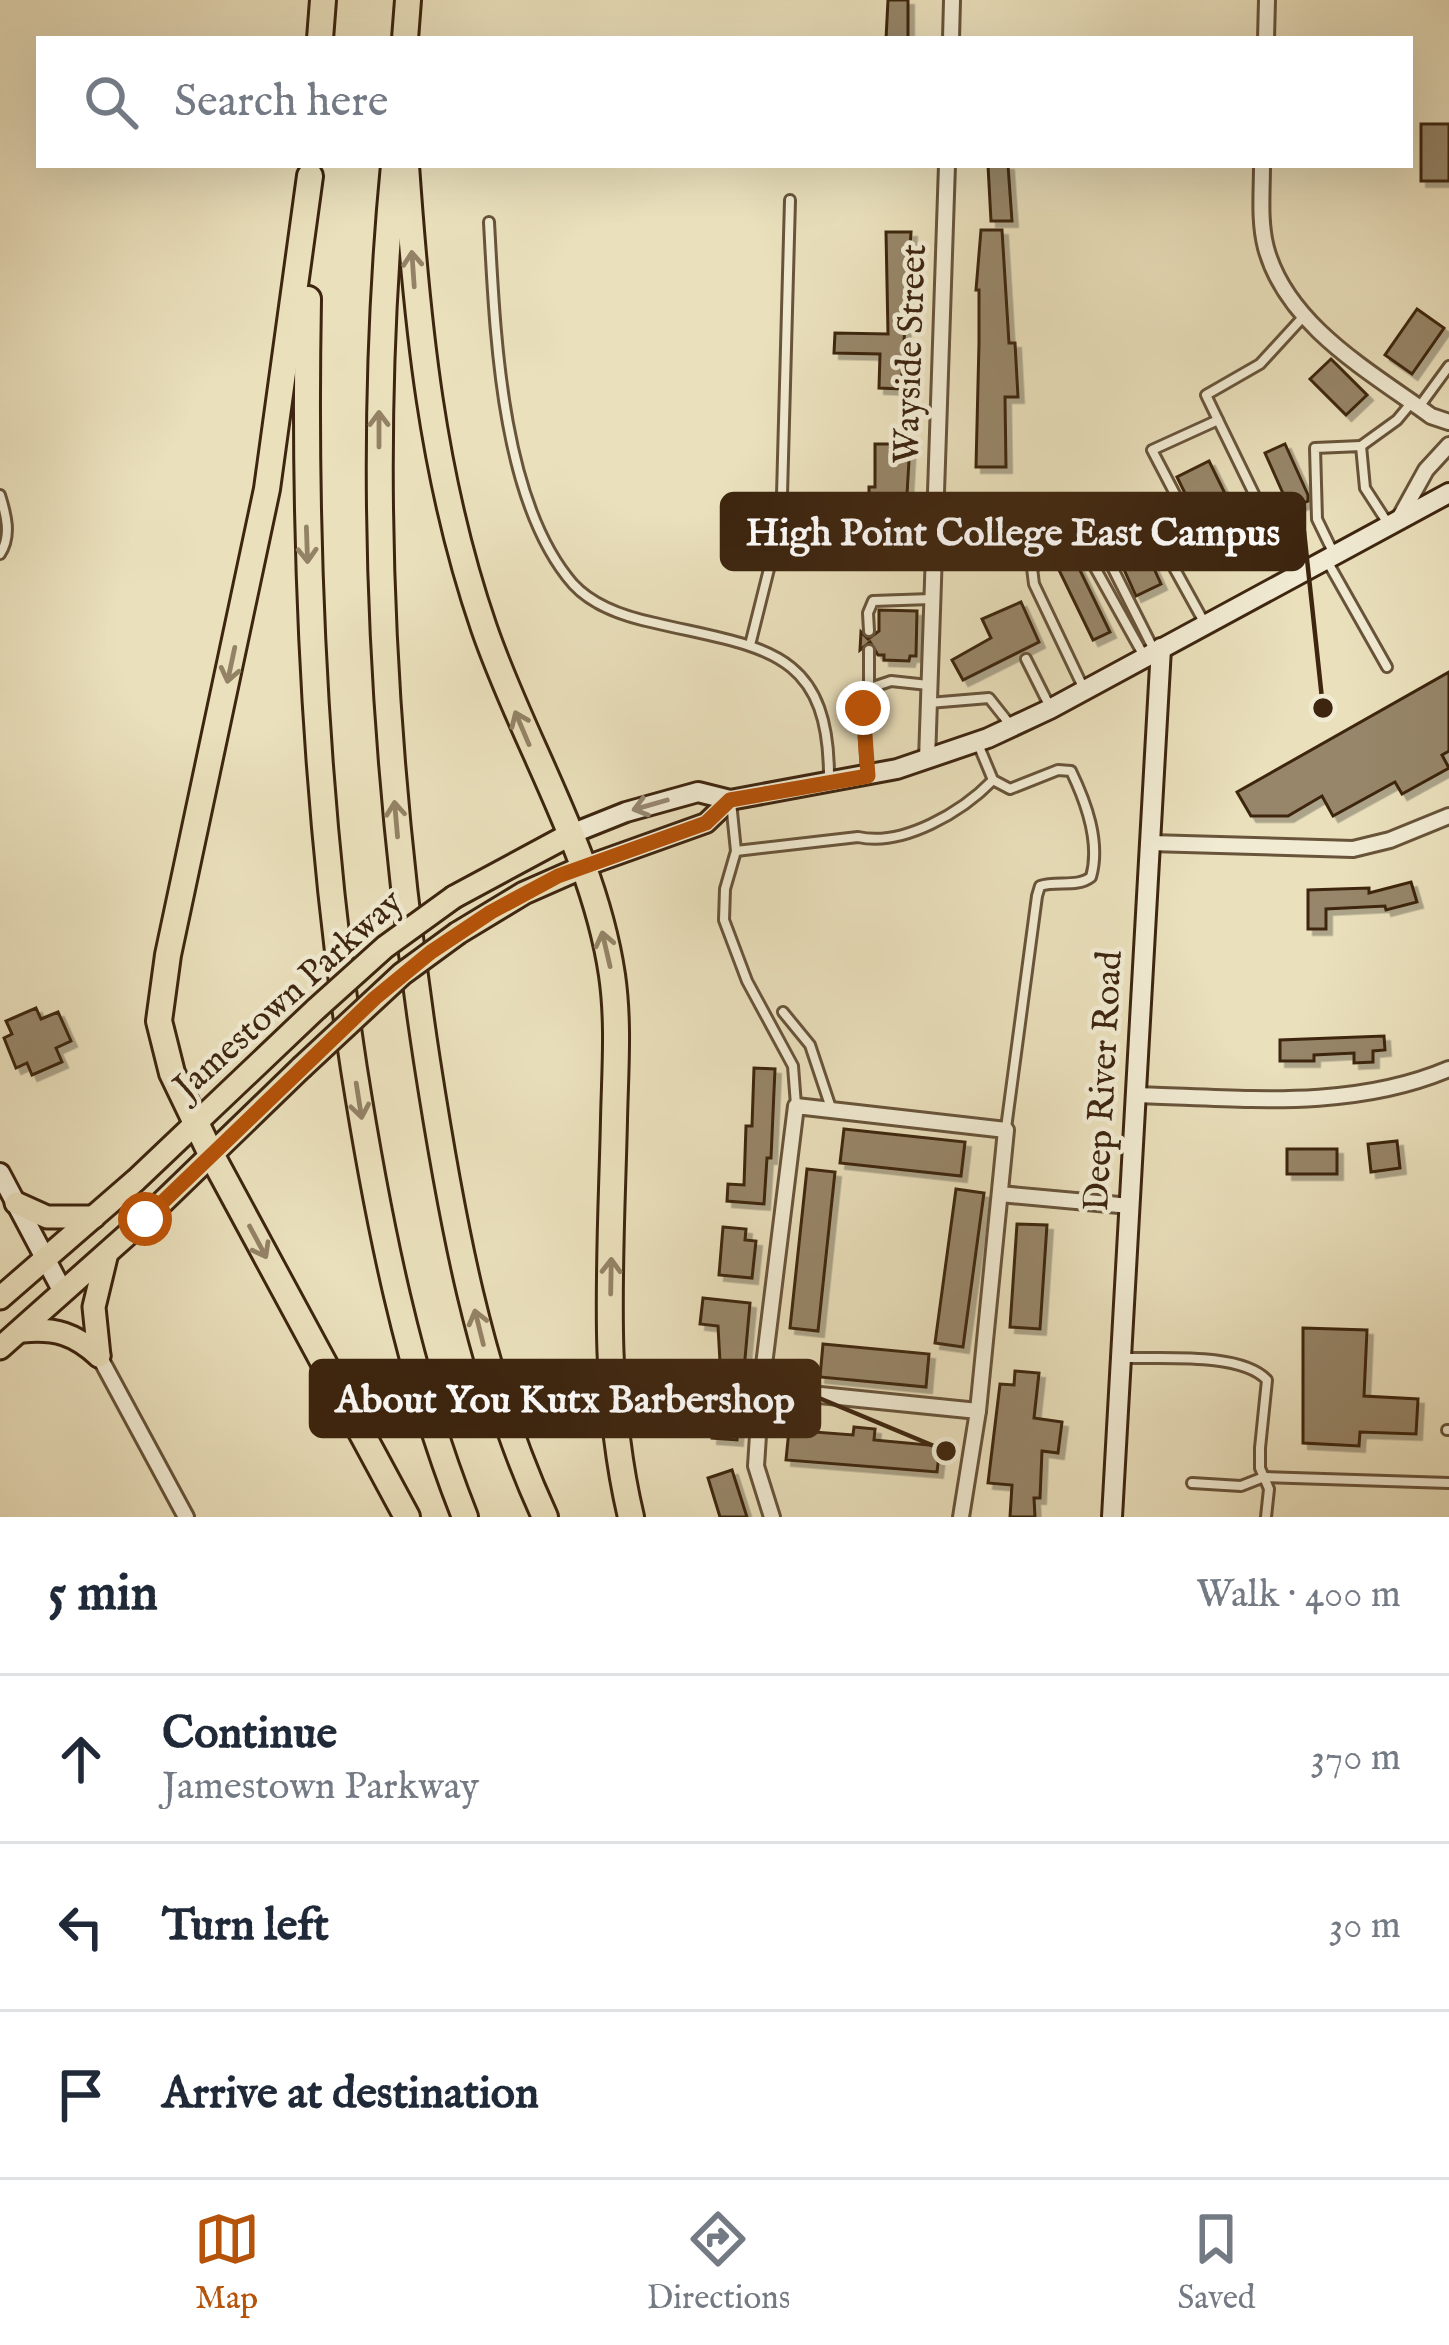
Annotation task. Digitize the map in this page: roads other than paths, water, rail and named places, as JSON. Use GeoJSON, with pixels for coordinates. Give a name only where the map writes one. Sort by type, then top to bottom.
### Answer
{"type":"FeatureCollection","features":[{"type":"Feature","properties":{"kind":"highway"},"geometry":{"type":"LineString","coordinates":[[320,36],[323,0]]}},
{"type":"Feature","properties":{"kind":"highway"},"geometry":{"type":"LineString","coordinates":[[405,36],[408,0]]}},
{"type":"Feature","properties":{"kind":"highway"},"geometry":{"type":"LineString","coordinates":[[394,168],[380,349],[379,475],[386,683],[399,850],[433,1098],[464,1262],[497,1393],[545,1517]]}},
{"type":"Feature","properties":{"kind":"highway"},"geometry":{"type":"LineString","coordinates":[[406,168],[423,372],[452,518],[496,661],[572,834],[607,948],[615,1004],[610,1353],[616,1441],[631,1517]]}},
{"type":"Feature","properties":{"kind":"highway"},"geometry":{"type":"LineString","coordinates":[[311,171],[261,525],[160,1004],[165,1055],[211,1154],[406,1517]]}},
{"type":"Feature","properties":{"kind":"highway"},"geometry":{"type":"LineString","coordinates":[[311,171],[306,518],[314,709],[327,857],[348,1026],[384,1236],[428,1414],[465,1517]]}},
{"type":"Feature","properties":{"kind":"main road","name":"Jamestown Parkway"},"geometry":{"type":"LineString","coordinates":[[0,1298],[95,1217],[385,947],[454,897],[572,834],[626,812],[698,792],[730,800],[868,776],[1013,728],[1449,493]]}},
{"type":"Feature","properties":{"kind":"main road","name":"Deep River Road"},"geometry":{"type":"LineString","coordinates":[[1112,1517],[1150,843],[1154,652]]}},
{"type":"Feature","properties":{"kind":"main road","name":"Jamestown Parkway"},"geometry":{"type":"LineString","coordinates":[[0,1348],[107,1254],[403,974],[524,893],[706,823],[730,800]]}},
{"type":"Feature","properties":{"kind":"main road"},"geometry":{"type":"LineString","coordinates":[[0,1173],[63,1292]]}},
{"type":"Feature","properties":{"kind":"main road"},"geometry":{"type":"LineString","coordinates":[[16,1203],[46,1217],[95,1217]]}},
{"type":"Feature","properties":{"kind":"main road"},"geometry":{"type":"LineString","coordinates":[[99,1356],[94,1307],[107,1254]]}},
{"type":"Feature","properties":{"kind":"main road"},"geometry":{"type":"LineString","coordinates":[[22,1331],[64,1332],[99,1356]]}},
{"type":"Feature","properties":{"kind":"street"},"geometry":{"type":"LineString","coordinates":[[951,36],[952,0]]}},
{"type":"Feature","properties":{"kind":"street"},"geometry":{"type":"LineString","coordinates":[[1266,36],[1267,0]]}},
{"type":"Feature","properties":{"kind":"street","name":"Wayside Street"},"geometry":{"type":"LineString","coordinates":[[927,760],[947,168]]}},
{"type":"Feature","properties":{"kind":"street"},"geometry":{"type":"LineString","coordinates":[[1262,168],[1261,211],[1267,248],[1282,286],[1304,316],[1421,408],[1449,422]]}},
{"type":"Feature","properties":{"kind":"street"},"geometry":{"type":"LineString","coordinates":[[1421,408],[1438,434],[1437,457]]}},
{"type":"Feature","properties":{"kind":"street"},"geometry":{"type":"LineString","coordinates":[[1394,520],[1426,470],[1449,445]]}},
{"type":"Feature","properties":{"kind":"street"},"geometry":{"type":"LineString","coordinates":[[1150,843],[1353,849],[1449,816]]}},
{"type":"Feature","properties":{"kind":"street"},"geometry":{"type":"LineString","coordinates":[[1136,1095],[1345,1097],[1400,1088],[1449,1069]]}},
{"type":"Feature","properties":{"kind":"street"},"geometry":{"type":"LineString","coordinates":[[772,1517],[756,1466],[796,1106],[1006,1130],[978,1411],[962,1517]]}},
{"type":"Feature","properties":{"kind":"street"},"geometry":{"type":"LineString","coordinates":[[1000,1194],[1130,1206]]}},
{"type":"Feature","properties":{"kind":"street"},"geometry":{"type":"LineString","coordinates":[[99,1356],[187,1517]]}},
{"type":"Feature","properties":{"kind":"street"},"geometry":{"type":"LineString","coordinates":[[761,1389],[978,1411]]}},
{"type":"Feature","properties":{"kind":"lane"},"geometry":{"type":"LineString","coordinates":[[750,645],[777,538],[782,495],[790,200]]}},
{"type":"Feature","properties":{"kind":"lane"},"geometry":{"type":"LineString","coordinates":[[489,222],[503,406],[535,522],[558,565],[578,589],[616,612],[750,645],[798,672],[816,694],[827,733],[830,783]]}},
{"type":"Feature","properties":{"kind":"lane"},"geometry":{"type":"LineString","coordinates":[[1293,575],[1206,395],[1260,364],[1304,316]]}},
{"type":"Feature","properties":{"kind":"lane"},"geometry":{"type":"LineString","coordinates":[[1387,667],[1329,556],[1317,519],[1315,448],[1361,446],[1421,408],[1449,366]]}},
{"type":"Feature","properties":{"kind":"lane"},"geometry":{"type":"LineString","coordinates":[[1218,420],[1152,449],[1208,557],[1270,525]]}},
{"type":"Feature","properties":{"kind":"lane"},"geometry":{"type":"LineString","coordinates":[[1361,446],[1365,488],[1394,520]]}},
{"type":"Feature","properties":{"kind":"lane"},"geometry":{"type":"LineString","coordinates":[[0,495],[8,518],[0,554]]}},
{"type":"Feature","properties":{"kind":"lane"},"geometry":{"type":"LineString","coordinates":[[1154,652],[1099,541],[1116,521],[1146,517],[1205,624]]}},
{"type":"Feature","properties":{"kind":"lane"},"geometry":{"type":"LineString","coordinates":[[1084,689],[1034,584],[1033,568],[1056,554],[1084,548],[1154,652]]}},
{"type":"Feature","properties":{"kind":"lane"},"geometry":{"type":"LineString","coordinates":[[869,631],[873,602],[933,599]]}},
{"type":"Feature","properties":{"kind":"lane"},"geometry":{"type":"LineString","coordinates":[[868,650],[863,708],[868,776]]}},
{"type":"Feature","properties":{"kind":"lane"},"geometry":{"type":"LineString","coordinates":[[1026,659],[1050,709]]}},
{"type":"Feature","properties":{"kind":"lane"},"geometry":{"type":"LineString","coordinates":[[868,690],[878,682],[930,685]]}},
{"type":"Feature","properties":{"kind":"lane"},"geometry":{"type":"LineString","coordinates":[[929,703],[989,698],[1013,728]]}},
{"type":"Feature","properties":{"kind":"lane"},"geometry":{"type":"LineString","coordinates":[[977,742],[993,780],[1010,789],[1058,770],[1071,771],[1093,835],[1090,877],[1084,882],[1040,886],[1006,1130]]}},
{"type":"Feature","properties":{"kind":"lane"},"geometry":{"type":"LineString","coordinates":[[736,850],[898,837],[979,795],[993,780]]}},
{"type":"Feature","properties":{"kind":"lane"},"geometry":{"type":"LineString","coordinates":[[730,800],[736,850],[725,889],[724,920],[747,981],[793,1066],[796,1106]]}},
{"type":"Feature","properties":{"kind":"lane"},"geometry":{"type":"LineString","coordinates":[[783,1012],[810,1045],[832,1110]]}},
{"type":"Feature","properties":{"kind":"lane"},"geometry":{"type":"LineString","coordinates":[[1121,1358],[1256,1367],[1267,1380],[1260,1448],[1269,1489],[1266,1517]]}},
{"type":"Feature","properties":{"kind":"lane"},"geometry":{"type":"LineString","coordinates":[[1192,1483],[1241,1486],[1264,1477],[1449,1483]]}},
{"type":"Feature","properties":{"kind":"place","name":"High Point College East Campus"},"geometry":{"type":"Point","coordinates":[1323,708]}},
{"type":"Feature","properties":{"kind":"place","name":"About You Kutx Barbershop"},"geometry":{"type":"Point","coordinates":[946,1451]}}]}
